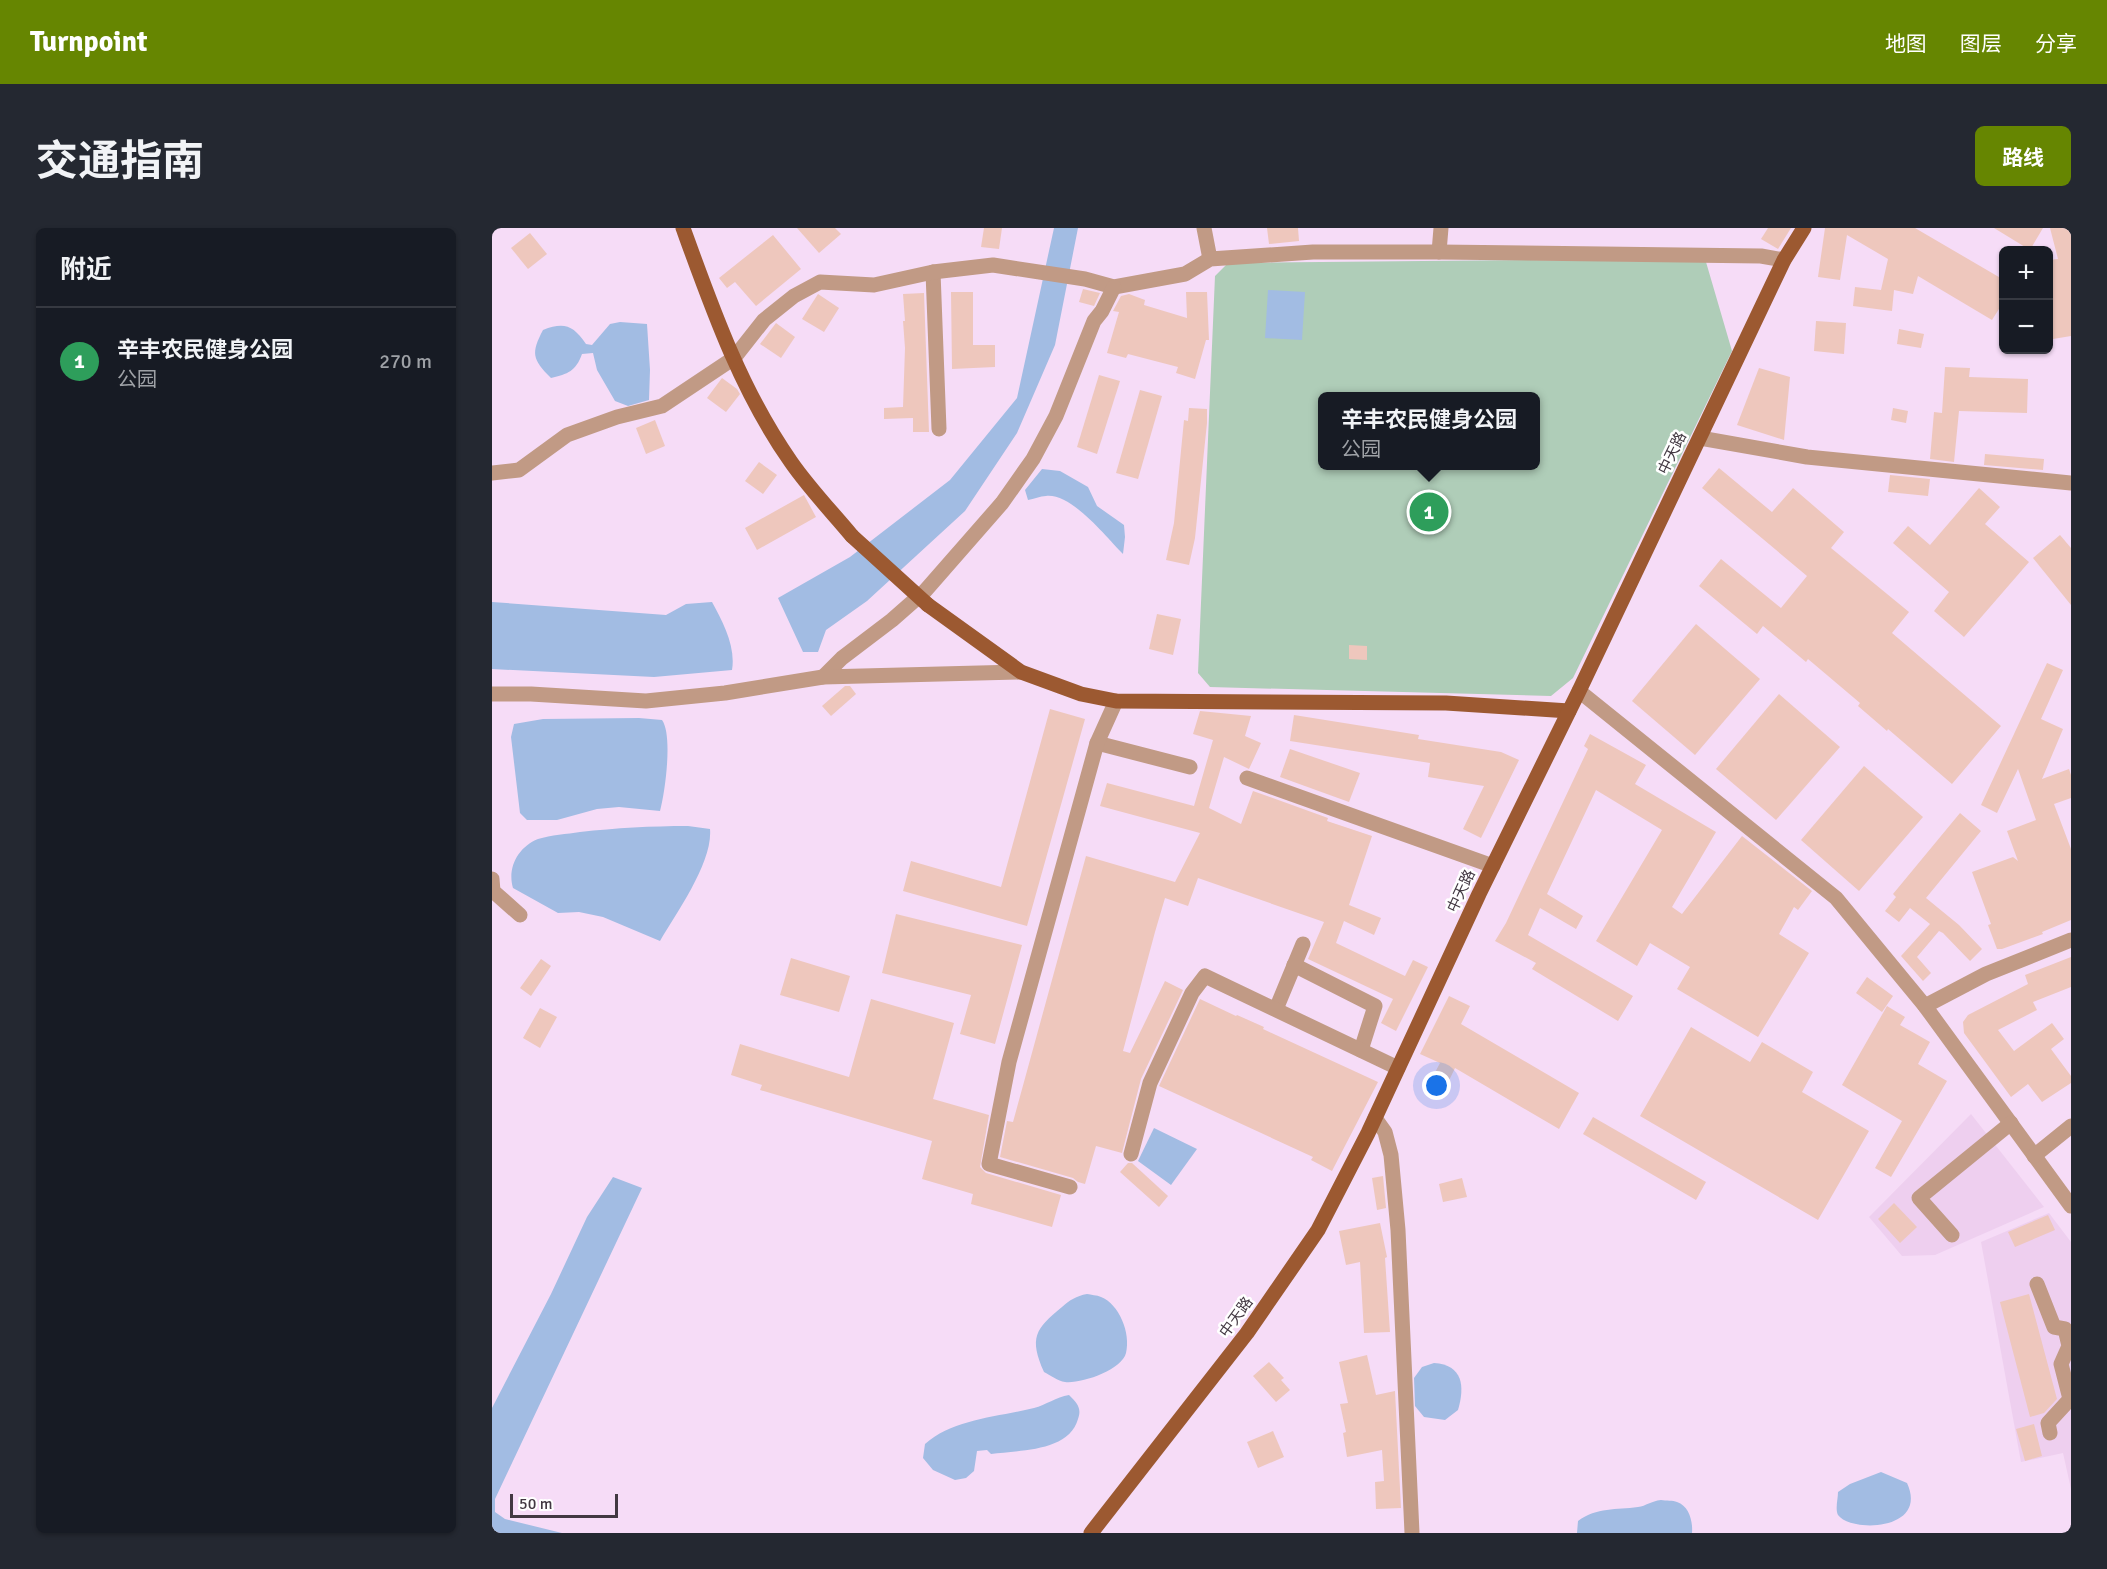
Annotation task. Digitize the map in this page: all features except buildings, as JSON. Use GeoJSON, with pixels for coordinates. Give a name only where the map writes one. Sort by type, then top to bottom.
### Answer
{"type":"FeatureCollection","features":[{"type":"Feature","properties":{"kind":"main road"},"geometry":{"type":"LineString","coordinates":[[684,228],[710,303],[734,358],[759,412],[791,463],[852,536],[928,605],[1021,672],[1081,694],[1116,701],[1446,703],[1569,711]]}},
{"type":"Feature","properties":{"kind":"main road","name":"中天路"},"geometry":{"type":"LineString","coordinates":[[1091,1533],[1247,1334],[1312,1239],[1375,1119],[1493,866],[1579,692],[1784,260],[1804,228]]}},
{"type":"Feature","properties":{"kind":"street"},"geometry":{"type":"LineString","coordinates":[[1204,228],[1210,259]]}},
{"type":"Feature","properties":{"kind":"street"},"geometry":{"type":"LineString","coordinates":[[1439,252],[1441,228]]}},
{"type":"Feature","properties":{"kind":"street"},"geometry":{"type":"LineString","coordinates":[[492,473],[519,470],[567,435],[617,417],[662,406],[734,358],[764,320],[794,296],[820,282],[874,285],[933,272],[993,265],[1084,279],[1114,287],[1185,274],[1210,259],[1313,252],[1761,256],[1784,260]]}},
{"type":"Feature","properties":{"kind":"street"},"geometry":{"type":"LineString","coordinates":[[933,272],[939,429]]}},
{"type":"Feature","properties":{"kind":"street"},"geometry":{"type":"LineString","coordinates":[[823,677],[925,591],[1002,503],[1033,459],[1052,425],[1094,321],[1102,311],[1114,287]]}},
{"type":"Feature","properties":{"kind":"street"},"geometry":{"type":"LineString","coordinates":[[1700,438],[1807,457],[2071,483]]}},
{"type":"Feature","properties":{"kind":"street"},"geometry":{"type":"LineString","coordinates":[[492,694],[646,701],[725,693],[823,677],[1021,672]]}},
{"type":"Feature","properties":{"kind":"street"},"geometry":{"type":"LineString","coordinates":[[1579,692],[1836,898],[1925,1006],[2071,1206]]}},
{"type":"Feature","properties":{"kind":"street"},"geometry":{"type":"LineString","coordinates":[[1070,1187],[989,1164],[1009,1062],[1097,743],[1116,701]]}},
{"type":"Feature","properties":{"kind":"street"},"geometry":{"type":"LineString","coordinates":[[1097,743],[1190,767]]}},
{"type":"Feature","properties":{"kind":"street"},"geometry":{"type":"LineString","coordinates":[[1247,778],[1493,866]]}},
{"type":"Feature","properties":{"kind":"street"},"geometry":{"type":"LineString","coordinates":[[492,888],[520,915]]}},
{"type":"Feature","properties":{"kind":"street"},"geometry":{"type":"LineString","coordinates":[[1925,1006],[1986,974],[2071,940]]}},
{"type":"Feature","properties":{"kind":"street"},"geometry":{"type":"LineString","coordinates":[[1276,1009],[1303,944]]}},
{"type":"Feature","properties":{"kind":"street"},"geometry":{"type":"LineString","coordinates":[[1294,965],[1375,1006],[1361,1050]]}},
{"type":"Feature","properties":{"kind":"street"},"geometry":{"type":"LineString","coordinates":[[1131,1154],[1150,1083],[1192,993],[1205,976],[1398,1068]]}},
{"type":"Feature","properties":{"kind":"street"},"geometry":{"type":"LineString","coordinates":[[1375,1119],[1385,1132],[1391,1155],[1398,1230],[1412,1533]]}},
{"type":"Feature","properties":{"kind":"street"},"geometry":{"type":"LineString","coordinates":[[1952,1235],[1919,1198],[2011,1124]]}},
{"type":"Feature","properties":{"kind":"street"},"geometry":{"type":"LineString","coordinates":[[2034,1155],[2071,1126]]}},
{"type":"Feature","properties":{"kind":"street"},"geometry":{"type":"LineString","coordinates":[[2037,1284],[2054,1327],[2065,1329],[2069,1338],[2069,1346],[2061,1364],[2070,1399],[2048,1423],[2050,1433]]}},
{"type":"Feature","properties":{"kind":"shaded area"},"geometry":{"type":"Polygon","coordinates":[[[1971,1114],[2044,1207],[1935,1255],[1902,1256],[1869,1217],[1971,1114]]]}},
{"type":"Feature","properties":{"kind":"shaded area"},"geometry":{"type":"Polygon","coordinates":[[[2049,1213],[2071,1242],[2071,1489],[2063,1453],[2021,1462],[1981,1242],[2049,1213]]]}},
{"type":"Feature","properties":{"kind":"green space"},"geometry":{"type":"Polygon","coordinates":[[[1529,260],[1706,262],[1732,351],[1573,678],[1551,696],[1210,687],[1198,673],[1215,276],[1228,263],[1529,260]]]}},
{"type":"Feature","properties":{"kind":"water"},"geometry":{"type":"Polygon","coordinates":[[[1054,228],[1078,228],[1055,345],[1017,433],[965,511],[867,601],[826,630],[818,652],[803,652],[778,598],[850,557],[950,480],[1017,398],[1054,228]]]}},
{"type":"Feature","properties":{"kind":"water"},"geometry":{"type":"Polygon","coordinates":[[[1268,290],[1305,292],[1302,340],[1265,338],[1268,290]]]}},
{"type":"Feature","properties":{"kind":"water"},"geometry":{"type":"Polygon","coordinates":[[[620,322],[647,324],[649,400],[628,406],[615,401],[597,370],[593,353],[582,354],[571,371],[551,378],[537,361],[535,350],[543,330],[557,326],[568,327],[577,333],[586,344],[592,345],[610,324],[620,322]]]}},
{"type":"Feature","properties":{"kind":"water"},"geometry":{"type":"Polygon","coordinates":[[[1042,469],[1060,471],[1088,487],[1097,506],[1124,525],[1123,554],[1098,527],[1067,501],[1046,496],[1028,500],[1025,490],[1042,469]]]}},
{"type":"Feature","properties":{"kind":"water"},"geometry":{"type":"Polygon","coordinates":[[[492,602],[666,615],[686,604],[712,602],[730,644],[732,670],[654,677],[492,669],[492,602]]]}},
{"type":"Feature","properties":{"kind":"water"},"geometry":{"type":"Polygon","coordinates":[[[639,718],[662,720],[665,727],[668,751],[660,811],[619,807],[597,809],[557,820],[527,820],[520,813],[511,737],[514,724],[543,719],[639,718]]]}},
{"type":"Feature","properties":{"kind":"water"},"geometry":{"type":"Polygon","coordinates":[[[688,826],[710,829],[706,856],[693,887],[660,941],[603,917],[579,912],[558,913],[513,888],[512,873],[516,859],[525,847],[538,839],[607,829],[688,826]]]}},
{"type":"Feature","properties":{"kind":"water"},"geometry":{"type":"Polygon","coordinates":[[[1154,1128],[1197,1149],[1171,1185],[1138,1161],[1154,1128]]]}},
{"type":"Feature","properties":{"kind":"water"},"geometry":{"type":"Polygon","coordinates":[[[613,1177],[642,1188],[495,1499],[495,1512],[505,1519],[562,1533],[492,1533],[492,1408],[551,1294],[587,1217],[613,1177]]]}},
{"type":"Feature","properties":{"kind":"water"},"geometry":{"type":"Polygon","coordinates":[[[1087,1294],[1099,1296],[1113,1306],[1118,1313],[1127,1337],[1126,1353],[1117,1365],[1100,1375],[1081,1381],[1062,1381],[1044,1372],[1037,1351],[1037,1335],[1040,1328],[1071,1300],[1087,1294]]]}},
{"type":"Feature","properties":{"kind":"water"},"geometry":{"type":"Polygon","coordinates":[[[1434,1363],[1451,1368],[1460,1378],[1461,1393],[1458,1410],[1445,1420],[1424,1417],[1415,1406],[1414,1378],[1422,1367],[1434,1363]]]}},
{"type":"Feature","properties":{"kind":"water"},"geometry":{"type":"Polygon","coordinates":[[[1069,1395],[1078,1406],[1078,1419],[1073,1430],[1054,1444],[1028,1450],[991,1454],[987,1450],[977,1451],[974,1471],[966,1478],[955,1480],[933,1470],[923,1458],[925,1444],[949,1429],[977,1420],[1034,1408],[1069,1395]]]}},
{"type":"Feature","properties":{"kind":"water"},"geometry":{"type":"Polygon","coordinates":[[[1881,1472],[1907,1483],[1911,1499],[1907,1511],[1898,1519],[1886,1524],[1871,1525],[1846,1521],[1838,1515],[1838,1492],[1850,1484],[1881,1472]]]}},
{"type":"Feature","properties":{"kind":"water"},"geometry":{"type":"Polygon","coordinates":[[[1661,1500],[1675,1501],[1685,1507],[1691,1519],[1692,1533],[1577,1533],[1578,1521],[1592,1513],[1641,1506],[1661,1500]]]}},
{"type":"Feature","properties":{"kind":"place","name":"辛丰农民健身公园"},"geometry":{"type":"Point","coordinates":[1429,512]}}]}
